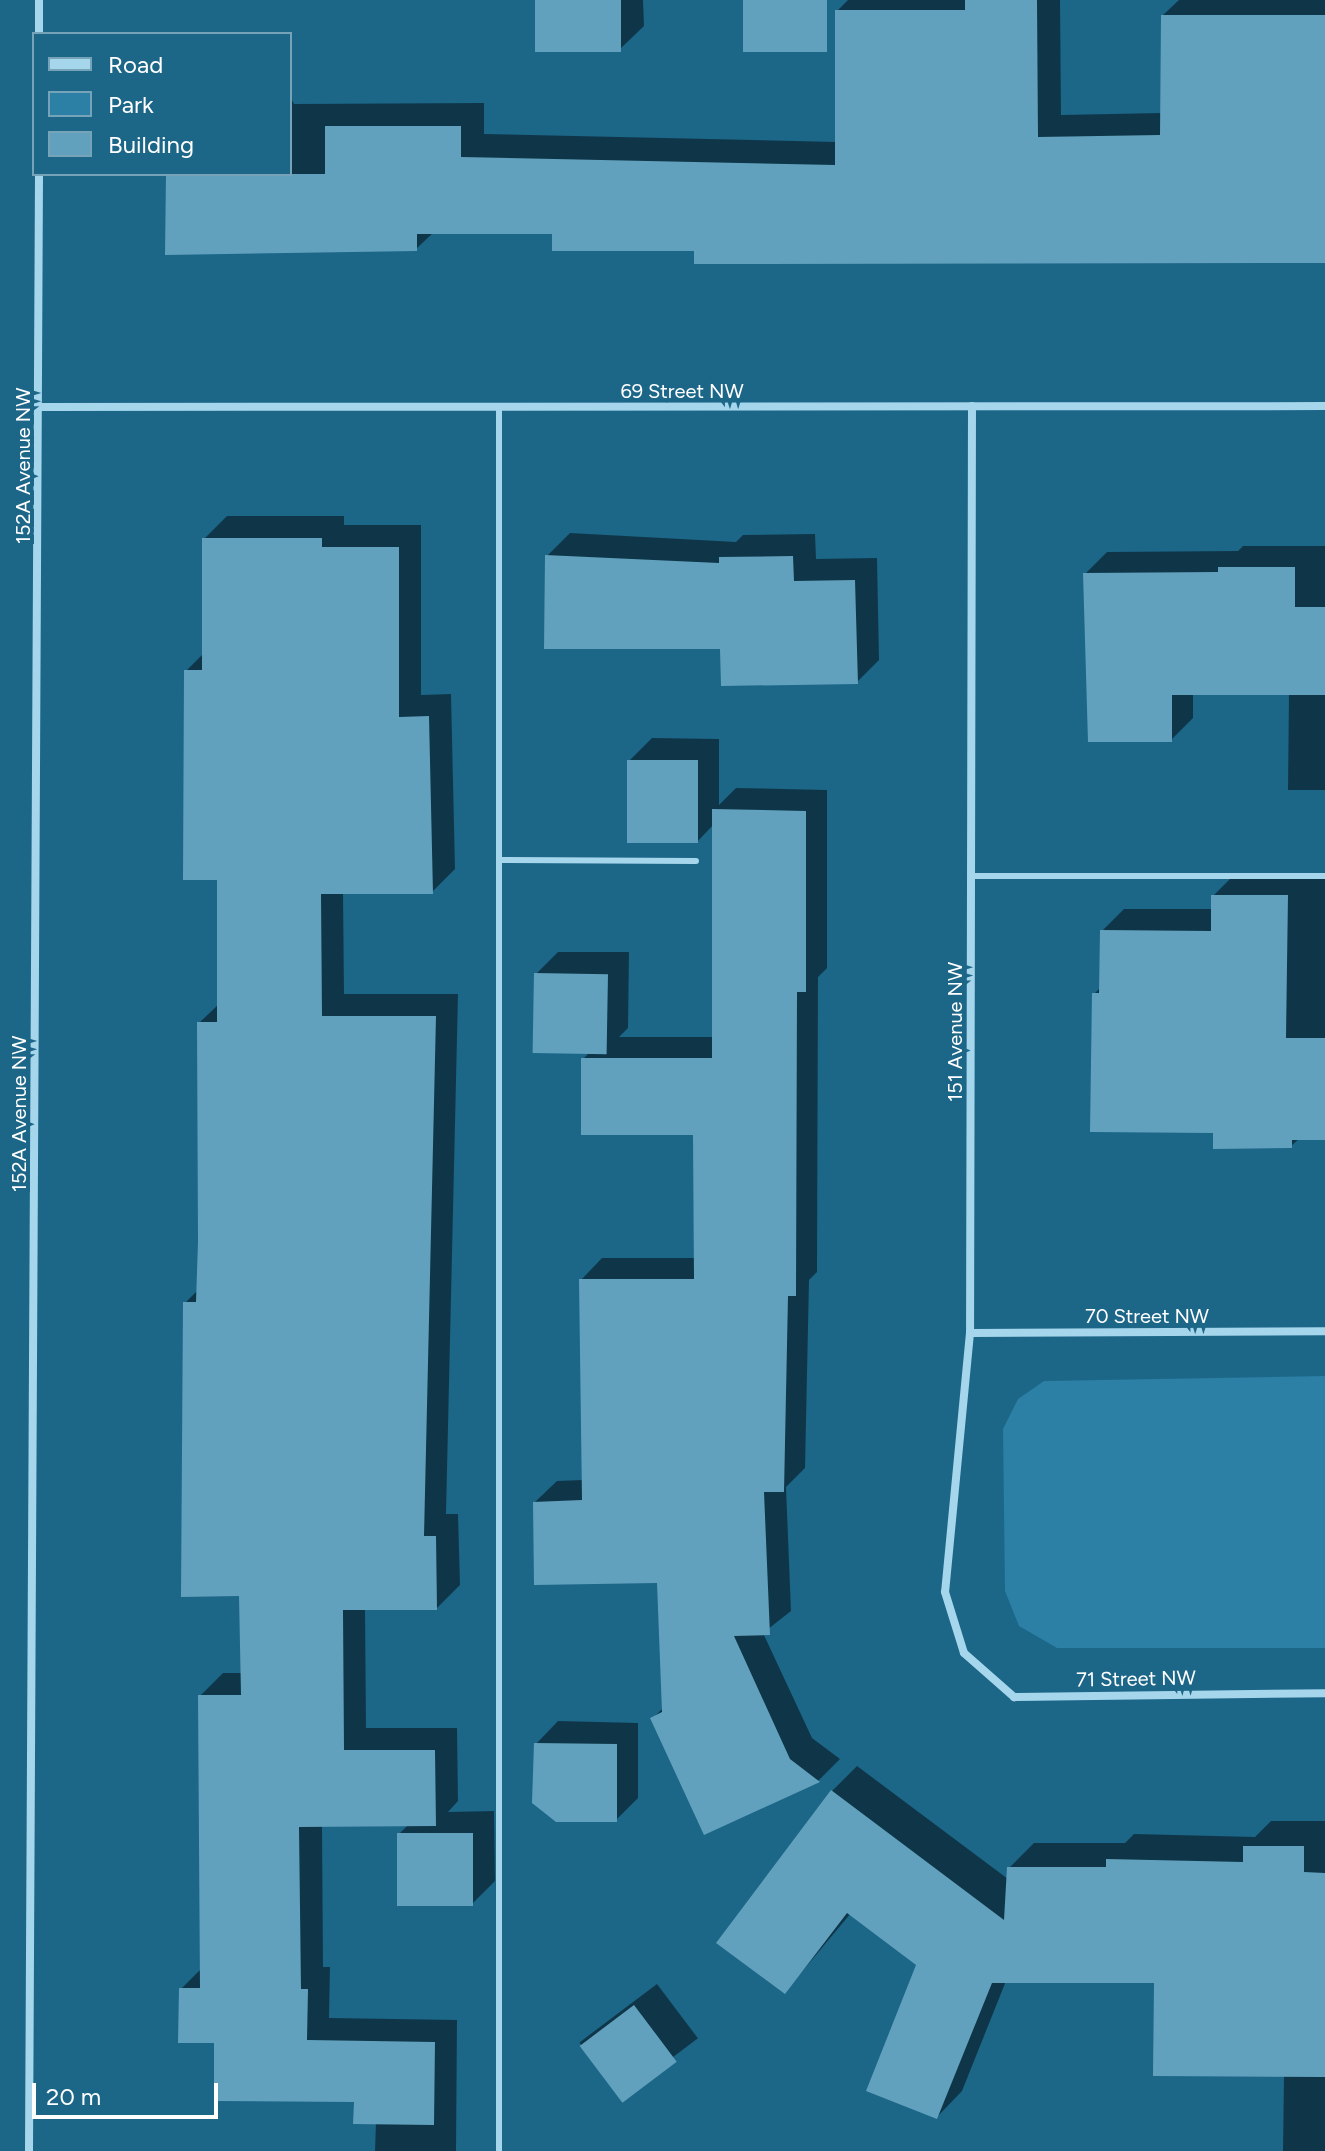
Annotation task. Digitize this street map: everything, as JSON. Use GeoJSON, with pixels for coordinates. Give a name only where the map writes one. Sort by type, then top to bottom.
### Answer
{"type":"FeatureCollection","features":[{"type":"Feature","properties":{"kind":"street"},"geometry":{"type":"LineString","coordinates":[[39,0],[39,32]]}},
{"type":"Feature","properties":{"kind":"street","name":"152A Avenue NW"},"geometry":{"type":"LineString","coordinates":[[29,2151],[39,176]]}},
{"type":"Feature","properties":{"kind":"street","name":"151 Avenue NW"},"geometry":{"type":"LineString","coordinates":[[964,1653],[945,1592],[970,1333],[972,406]]}},
{"type":"Feature","properties":{"kind":"street","name":"69 Street NW"},"geometry":{"type":"LineString","coordinates":[[39,407],[1325,406]]}},
{"type":"Feature","properties":{"kind":"street","name":"70 Street NW"},"geometry":{"type":"LineString","coordinates":[[970,1333],[1325,1331]]}},
{"type":"Feature","properties":{"kind":"street","name":"71 Street NW"},"geometry":{"type":"LineString","coordinates":[[964,1653],[1014,1697],[1325,1693]]}},
{"type":"Feature","properties":{"kind":"lane"},"geometry":{"type":"LineString","coordinates":[[499,407],[499,2151]]}},
{"type":"Feature","properties":{"kind":"lane"},"geometry":{"type":"LineString","coordinates":[[499,860],[696,861]]}},
{"type":"Feature","properties":{"kind":"lane"},"geometry":{"type":"LineString","coordinates":[[972,876],[1325,876]]}},
{"type":"Feature","properties":{"kind":"green space"},"geometry":{"type":"Polygon","coordinates":[[[1325,1376],[1325,1648],[1057,1648],[1019,1626],[1005,1591],[1003,1429],[1018,1399],[1044,1381],[1325,1376]]]}},
{"type":"Feature","properties":{"kind":"building"},"geometry":{"type":"Polygon","coordinates":[[[535,0],[621,0],[621,52],[535,52],[535,0]]]}},
{"type":"Feature","properties":{"kind":"building"},"geometry":{"type":"Polygon","coordinates":[[[743,0],[827,0],[827,52],[743,52],[743,0]]]}},
{"type":"Feature","properties":{"kind":"building"},"geometry":{"type":"Polygon","coordinates":[[[965,0],[1037,0],[1038,137],[1160,135],[1161,15],[1325,15],[1325,263],[694,264],[694,251],[552,251],[552,234],[417,234],[417,251],[165,255],[166,176],[325,174],[325,126],[461,126],[461,157],[835,165],[835,10],[965,10],[965,0]]]}},
{"type":"Feature","properties":{"kind":"building"},"geometry":{"type":"Polygon","coordinates":[[[202,538],[322,538],[322,547],[399,547],[399,717],[429,716],[433,894],[321,894],[322,1016],[436,1016],[424,1536],[436,1536],[437,1610],[343,1610],[344,1750],[435,1750],[436,1826],[299,1827],[301,1989],[308,1989],[307,2040],[435,2042],[434,2125],[353,2124],[354,2102],[214,2101],[214,2043],[178,2043],[179,1988],[200,1988],[198,1695],[241,1695],[239,1596],[181,1597],[183,1302],[196,1302],[198,1242],[197,1022],[217,1022],[217,880],[183,880],[184,670],[202,670],[202,538]]]}},
{"type":"Feature","properties":{"kind":"building"},"geometry":{"type":"Polygon","coordinates":[[[545,555],[719,563],[719,557],[793,556],[794,581],[855,580],[858,684],[721,686],[720,649],[544,649],[545,555]]]}},
{"type":"Feature","properties":{"kind":"building"},"geometry":{"type":"Polygon","coordinates":[[[1218,567],[1295,567],[1295,607],[1325,607],[1325,695],[1172,695],[1172,742],[1088,742],[1083,573],[1218,572],[1218,567]]]}},
{"type":"Feature","properties":{"kind":"building"},"geometry":{"type":"Polygon","coordinates":[[[627,760],[698,760],[698,843],[627,843],[627,760]]]}},
{"type":"Feature","properties":{"kind":"building"},"geometry":{"type":"Polygon","coordinates":[[[712,809],[806,811],[806,992],[797,992],[796,1296],[788,1296],[784,1492],[764,1492],[770,1635],[734,1636],[790,1759],[820,1782],[704,1835],[650,1718],[662,1712],[657,1583],[534,1585],[533,1502],[582,1500],[579,1279],[694,1279],[693,1135],[581,1135],[581,1058],[712,1058],[712,809]]]}},
{"type":"Feature","properties":{"kind":"building"},"geometry":{"type":"Polygon","coordinates":[[[1211,895],[1288,895],[1286,1038],[1325,1038],[1325,1140],[1292,1140],[1292,1148],[1213,1149],[1213,1133],[1090,1132],[1092,993],[1099,993],[1100,930],[1211,931],[1211,895]]]}},
{"type":"Feature","properties":{"kind":"building"},"geometry":{"type":"Polygon","coordinates":[[[534,973],[608,974],[607,1054],[533,1053],[534,973]]]}},
{"type":"Feature","properties":{"kind":"building"},"geometry":{"type":"Polygon","coordinates":[[[534,1743],[617,1744],[617,1822],[556,1822],[532,1803],[534,1743]]]}},
{"type":"Feature","properties":{"kind":"building"},"geometry":{"type":"Polygon","coordinates":[[[831,1790],[1004,1920],[1007,1867],[1106,1867],[1106,1859],[1243,1862],[1243,1846],[1304,1846],[1304,1872],[1325,1873],[1325,2077],[1153,2076],[1154,1983],[992,1983],[937,2119],[866,2091],[916,1965],[847,1913],[785,1994],[716,1943],[831,1790]]]}},
{"type":"Feature","properties":{"kind":"building"},"geometry":{"type":"Polygon","coordinates":[[[397,1833],[473,1833],[473,1906],[397,1906],[397,1833]]]}},
{"type":"Feature","properties":{"kind":"building"},"geometry":{"type":"Polygon","coordinates":[[[634,2005],[677,2062],[622,2103],[580,2046],[634,2005]]]}}]}
